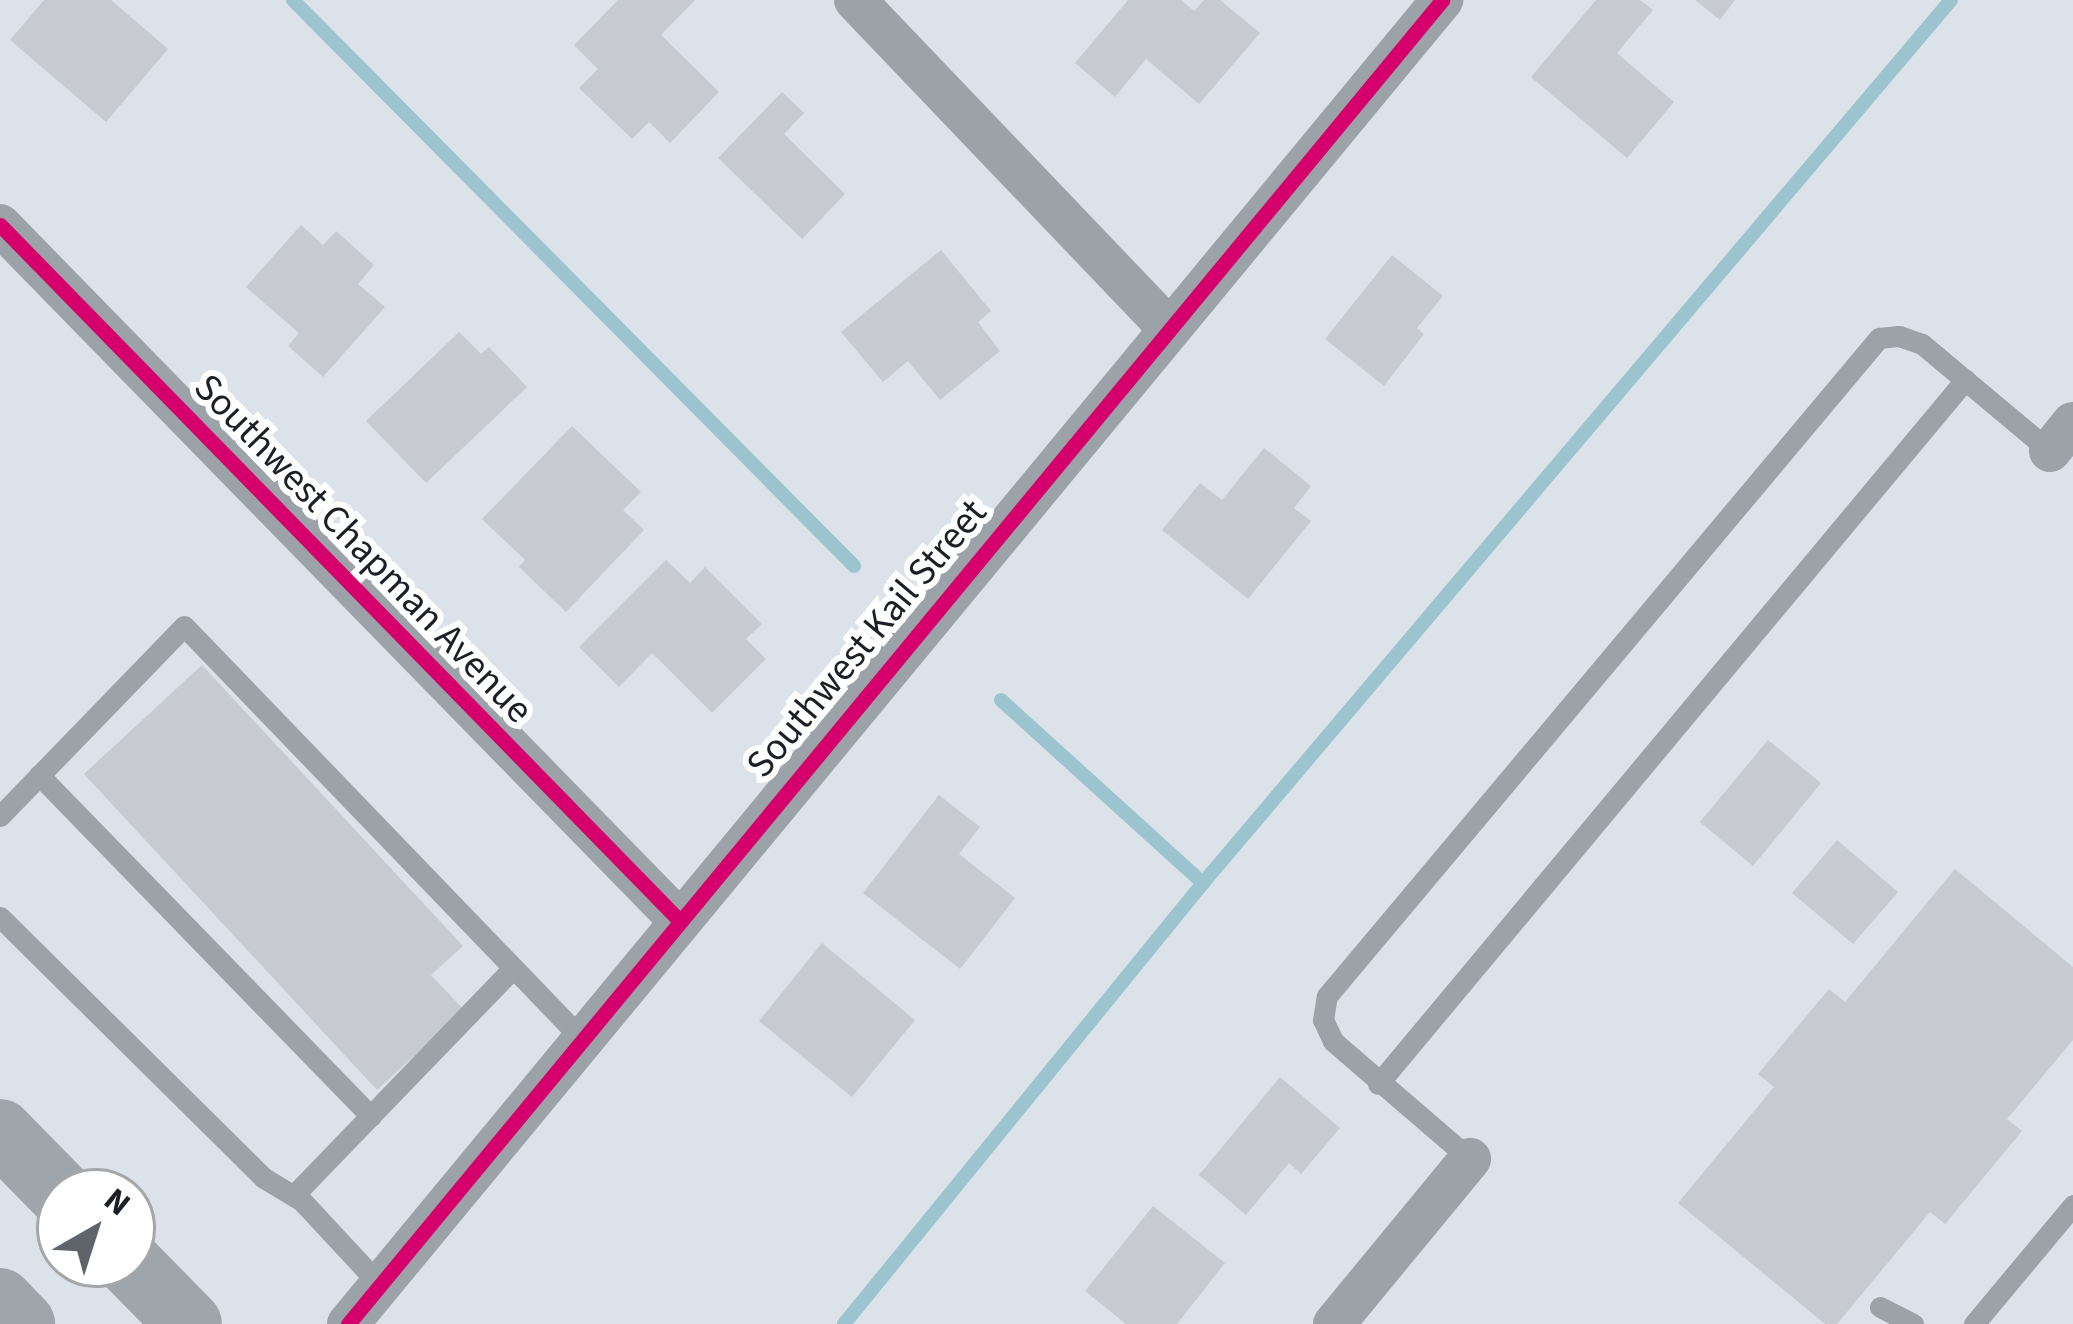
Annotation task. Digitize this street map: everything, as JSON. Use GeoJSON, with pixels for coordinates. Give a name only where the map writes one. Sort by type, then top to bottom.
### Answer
{"type":"FeatureCollection","features":[{"type":"Feature","properties":{"kind":"main road"},"geometry":{"type":"LineString","coordinates":[[0,1132],[36,1169]]}},
{"type":"Feature","properties":{"kind":"main road"},"geometry":{"type":"LineString","coordinates":[[154,1288],[189,1324]]}},
{"type":"Feature","properties":{"kind":"main road"},"geometry":{"type":"LineString","coordinates":[[0,1301],[22,1324]]}},
{"type":"Feature","properties":{"kind":"street"},"geometry":{"type":"LineString","coordinates":[[855,0],[1168,328]]}},
{"type":"Feature","properties":{"kind":"street","name":"Southwest Kail Street"},"geometry":{"type":"LineString","coordinates":[[348,1324],[1442,0]]}},
{"type":"Feature","properties":{"kind":"street","name":"Southwest Chapman Avenue"},"geometry":{"type":"LineString","coordinates":[[0,225],[678,919]]}},
{"type":"Feature","properties":{"kind":"street"},"geometry":{"type":"LineString","coordinates":[[1334,1324],[1469,1159]]}},
{"type":"Feature","properties":{"kind":"lane"},"geometry":{"type":"LineString","coordinates":[[1469,1159],[1333,1041],[1323,1020],[1327,996],[1880,338],[1899,336],[1922,344],[1965,380],[2061,437]]}},
{"type":"Feature","properties":{"kind":"lane"},"geometry":{"type":"LineString","coordinates":[[1378,1084],[1965,380]]}},
{"type":"Feature","properties":{"kind":"lane"},"geometry":{"type":"LineString","coordinates":[[0,816],[184,626],[580,1038]]}},
{"type":"Feature","properties":{"kind":"lane"},"geometry":{"type":"LineString","coordinates":[[39,776],[370,1116]]}},
{"type":"Feature","properties":{"kind":"lane"},"geometry":{"type":"LineString","coordinates":[[0,917],[263,1178],[293,1196],[380,1285]]}},
{"type":"Feature","properties":{"kind":"lane"},"geometry":{"type":"LineString","coordinates":[[293,1196],[513,968]]}},
{"type":"Feature","properties":{"kind":"lane"},"geometry":{"type":"LineString","coordinates":[[1974,1324],[2073,1205]]}},
{"type":"Feature","properties":{"kind":"lane"},"geometry":{"type":"LineString","coordinates":[[1880,1306],[1912,1324]]}},
{"type":"Feature","properties":{"kind":"building"},"geometry":{"type":"Polygon","coordinates":[[[44,0],[111,0],[168,49],[106,122],[10,40],[44,0]]]}},
{"type":"Feature","properties":{"kind":"building"},"geometry":{"type":"Polygon","coordinates":[[[618,0],[695,0],[661,35],[719,92],[670,143],[649,122],[632,139],[579,88],[598,69],[574,45],[618,0]]]}},
{"type":"Feature","properties":{"kind":"building"},"geometry":{"type":"Polygon","coordinates":[[[1128,0],[1181,0],[1194,11],[1204,0],[1220,0],[1260,33],[1199,104],[1146,59],[1115,97],[1075,63],[1128,0]]]}},
{"type":"Feature","properties":{"kind":"building"},"geometry":{"type":"Polygon","coordinates":[[[1596,0],[1640,0],[1653,10],[1617,53],[1674,102],[1627,158],[1531,77],[1596,0]]]}},
{"type":"Feature","properties":{"kind":"building"},"geometry":{"type":"Polygon","coordinates":[[[1695,0],[1735,0],[1720,20],[1695,0]]]}},
{"type":"Feature","properties":{"kind":"building"},"geometry":{"type":"Polygon","coordinates":[[[782,92],[804,113],[784,134],[845,194],[802,239],[718,158],[782,92]]]}},
{"type":"Feature","properties":{"kind":"building"},"geometry":{"type":"Polygon","coordinates":[[[301,225],[323,245],[336,231],[374,265],[358,284],[385,307],[323,377],[288,346],[299,333],[246,287],[301,225]]]}},
{"type":"Feature","properties":{"kind":"building"},"geometry":{"type":"Polygon","coordinates":[[[941,250],[991,311],[978,322],[1000,351],[940,400],[908,361],[883,382],[841,332],[941,250]]]}},
{"type":"Feature","properties":{"kind":"building"},"geometry":{"type":"Polygon","coordinates":[[[1392,255],[1443,296],[1417,328],[1424,334],[1384,386],[1325,339],[1392,255]]]}},
{"type":"Feature","properties":{"kind":"building"},"geometry":{"type":"Polygon","coordinates":[[[459,332],[481,354],[489,347],[527,387],[426,483],[366,421],[459,332]]]}},
{"type":"Feature","properties":{"kind":"building"},"geometry":{"type":"Polygon","coordinates":[[[572,426],[641,492],[623,510],[644,530],[566,612],[519,567],[525,560],[482,519],[572,426]]]}},
{"type":"Feature","properties":{"kind":"building"},"geometry":{"type":"Polygon","coordinates":[[[1264,448],[1311,486],[1294,508],[1311,521],[1248,599],[1162,530],[1200,483],[1222,500],[1264,448]]]}},
{"type":"Feature","properties":{"kind":"building"},"geometry":{"type":"Polygon","coordinates":[[[666,560],[690,583],[705,567],[762,624],[746,639],[766,659],[712,713],[652,653],[619,687],[579,647],[666,560]]]}},
{"type":"Feature","properties":{"kind":"building"},"geometry":{"type":"Polygon","coordinates":[[[202,665],[463,946],[431,975],[464,1010],[377,1090],[84,774],[202,665]]]}},
{"type":"Feature","properties":{"kind":"building"},"geometry":{"type":"Polygon","coordinates":[[[1768,740],[1821,783],[1753,866],[1700,822],[1768,740]]]}},
{"type":"Feature","properties":{"kind":"building"},"geometry":{"type":"Polygon","coordinates":[[[939,795],[980,827],[959,854],[1015,898],[960,969],[863,893],[939,795]]]}},
{"type":"Feature","properties":{"kind":"building"},"geometry":{"type":"Polygon","coordinates":[[[1837,840],[1898,892],[1853,944],[1792,893],[1837,840]]]}},
{"type":"Feature","properties":{"kind":"building"},"geometry":{"type":"Polygon","coordinates":[[[1955,869],[2073,967],[2073,1040],[2007,1119],[2022,1131],[1945,1224],[1930,1212],[1837,1324],[1825,1324],[1678,1203],[1774,1087],[1758,1074],[1829,989],[1845,1002],[1955,869]]]}},
{"type":"Feature","properties":{"kind":"building"},"geometry":{"type":"Polygon","coordinates":[[[822,943],[915,1020],[852,1097],[759,1021],[822,943]]]}},
{"type":"Feature","properties":{"kind":"building"},"geometry":{"type":"Polygon","coordinates":[[[1280,1077],[1340,1128],[1301,1174],[1289,1163],[1246,1215],[1199,1175],[1280,1077]]]}},
{"type":"Feature","properties":{"kind":"building"},"geometry":{"type":"Polygon","coordinates":[[[1153,1206],[1225,1263],[1177,1324],[1126,1324],[1085,1291],[1153,1206]]]}},
{"type":"Feature","properties":{"kind":"waterway"},"geometry":{"type":"LineString","coordinates":[[293,0],[854,566]]}},
{"type":"Feature","properties":{"kind":"waterway"},"geometry":{"type":"LineString","coordinates":[[844,1324],[1203,883],[1951,0]]}},
{"type":"Feature","properties":{"kind":"waterway"},"geometry":{"type":"LineString","coordinates":[[1001,700],[1203,883]]}},
{"type":"Feature","properties":{"kind":"cycle path"},"geometry":{"type":"LineString","coordinates":[[348,1324],[1442,0]]}},
{"type":"Feature","properties":{"kind":"cycle path"},"geometry":{"type":"LineString","coordinates":[[0,225],[678,919]]}}]}
